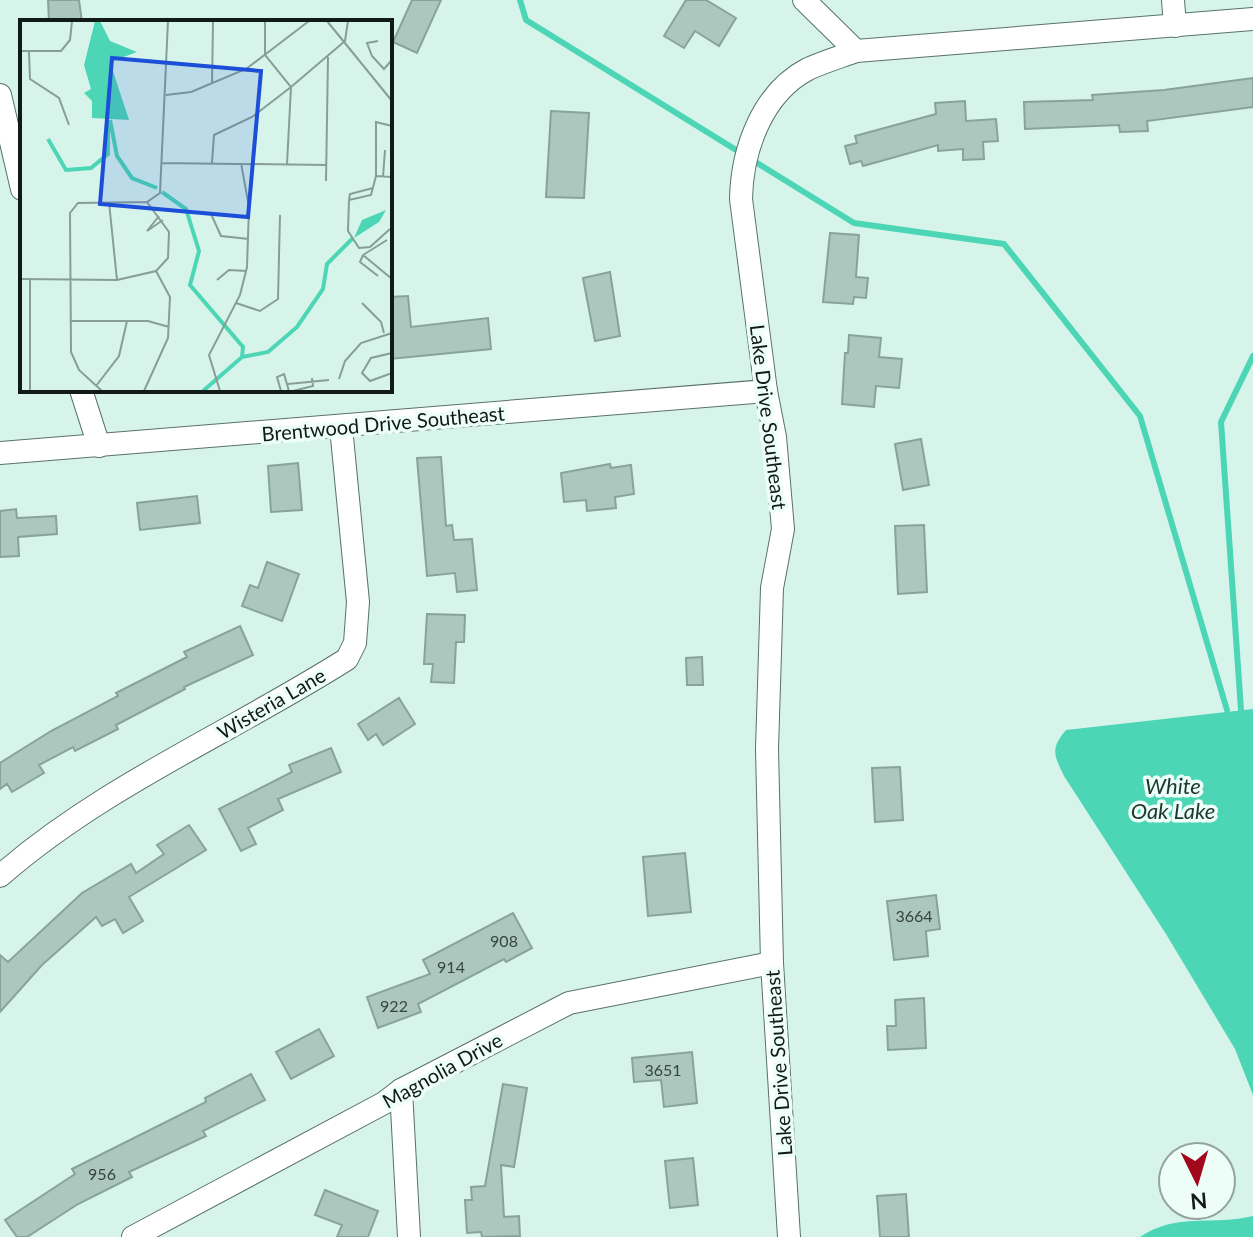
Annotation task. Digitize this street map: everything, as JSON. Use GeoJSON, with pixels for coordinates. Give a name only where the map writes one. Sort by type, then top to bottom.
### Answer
{"type":"FeatureCollection","features":[{"type":"Feature","properties":{"kind":"street"},"geometry":{"type":"LineString","coordinates":[[804,0],[856,51]]}},
{"type":"Feature","properties":{"kind":"street"},"geometry":{"type":"LineString","coordinates":[[1173,0],[1175,26]]}},
{"type":"Feature","properties":{"kind":"street","name":"Lake Drive Southeast"},"geometry":{"type":"LineString","coordinates":[[789,1237],[772,963],[767,749],[772,588],[783,529],[775,437],[766,391],[741,199],[748,148],[774,99],[789,82],[808,69],[856,51],[1253,19]]}},
{"type":"Feature","properties":{"kind":"street"},"geometry":{"type":"LineString","coordinates":[[0,95],[20,180]]}},
{"type":"Feature","properties":{"kind":"street","name":"Brentwood Drive Southeast"},"geometry":{"type":"LineString","coordinates":[[0,453],[766,391]]}},
{"type":"Feature","properties":{"kind":"street"},"geometry":{"type":"LineString","coordinates":[[82,392],[99,446]]}},
{"type":"Feature","properties":{"kind":"street","name":"Wisteria Lane"},"geometry":{"type":"LineString","coordinates":[[0,876],[38,842],[347,659],[355,643],[358,602],[341,427]]}},
{"type":"Feature","properties":{"kind":"street","name":"Magnolia Drive"},"geometry":{"type":"LineString","coordinates":[[133,1237],[384,1103],[401,1090],[569,1003],[772,963]]}},
{"type":"Feature","properties":{"kind":"street"},"geometry":{"type":"LineString","coordinates":[[401,1090],[409,1237]]}},
{"type":"Feature","properties":{"kind":"water","name":"White Oak Lake"},"geometry":{"type":"Polygon","coordinates":[[[1253,709],[1253,1095],[1235,1049],[1166,934],[1064,776],[1055,752],[1066,730],[1253,709]]]}},
{"type":"Feature","properties":{"kind":"water"},"geometry":{"type":"Polygon","coordinates":[[[1253,1216],[1253,1237],[1140,1237],[1154,1229],[1181,1222],[1253,1216]]]}},
{"type":"Feature","properties":{"kind":"building"},"geometry":{"type":"Polygon","coordinates":[[[48,0],[79,0],[82,20],[49,20],[48,0]]]}},
{"type":"Feature","properties":{"kind":"building"},"geometry":{"type":"Polygon","coordinates":[[[412,0],[441,0],[417,53],[393,42],[412,0]]]}},
{"type":"Feature","properties":{"kind":"building"},"geometry":{"type":"Polygon","coordinates":[[[686,0],[706,0],[736,18],[719,46],[695,31],[684,48],[664,36],[686,0]]]}},
{"type":"Feature","properties":{"kind":"building"},"geometry":{"type":"Polygon","coordinates":[[[1253,78],[1253,107],[1147,121],[1148,131],[1120,132],[1119,125],[1025,129],[1024,102],[1093,100],[1092,95],[1164,90],[1253,78]]]}},
{"type":"Feature","properties":{"kind":"building"},"geometry":{"type":"Polygon","coordinates":[[[965,101],[966,121],[996,119],[998,141],[983,142],[984,159],[963,160],[963,149],[938,151],[938,145],[863,166],[861,161],[850,164],[845,146],[857,143],[855,136],[936,114],[935,103],[965,101]]]}},
{"type":"Feature","properties":{"kind":"building"},"geometry":{"type":"Polygon","coordinates":[[[551,111],[589,113],[584,198],[546,197],[551,111]]]}},
{"type":"Feature","properties":{"kind":"building"},"geometry":{"type":"Polygon","coordinates":[[[830,233],[859,235],[856,277],[868,278],[866,298],[854,297],[853,304],[823,302],[830,233]]]}},
{"type":"Feature","properties":{"kind":"building"},"geometry":{"type":"Polygon","coordinates":[[[610,272],[620,336],[595,341],[583,278],[610,272]]]}},
{"type":"Feature","properties":{"kind":"building"},"geometry":{"type":"Polygon","coordinates":[[[408,296],[411,327],[488,318],[491,349],[392,359],[392,297],[408,296]]]}},
{"type":"Feature","properties":{"kind":"building"},"geometry":{"type":"Polygon","coordinates":[[[849,335],[881,338],[879,357],[902,359],[899,388],[876,386],[874,407],[842,404],[849,335]]]}},
{"type":"Feature","properties":{"kind":"building"},"geometry":{"type":"Polygon","coordinates":[[[921,439],[929,485],[903,490],[895,444],[921,439]]]}},
{"type":"Feature","properties":{"kind":"building"},"geometry":{"type":"Polygon","coordinates":[[[441,457],[446,526],[452,525],[454,540],[472,539],[477,590],[457,592],[455,573],[427,576],[417,458],[441,457]]]}},
{"type":"Feature","properties":{"kind":"building"},"geometry":{"type":"Polygon","coordinates":[[[298,463],[302,510],[271,512],[268,466],[298,463]]]}},
{"type":"Feature","properties":{"kind":"building"},"geometry":{"type":"Polygon","coordinates":[[[610,464],[611,468],[631,465],[634,494],[615,497],[616,508],[587,511],[586,500],[564,502],[561,473],[610,464]]]}},
{"type":"Feature","properties":{"kind":"building"},"geometry":{"type":"Polygon","coordinates":[[[197,496],[200,523],[140,530],[137,503],[197,496]]]}},
{"type":"Feature","properties":{"kind":"building"},"geometry":{"type":"Polygon","coordinates":[[[16,509],[17,518],[56,516],[57,534],[18,537],[19,556],[0,557],[0,511],[16,509]]]}},
{"type":"Feature","properties":{"kind":"building"},"geometry":{"type":"Polygon","coordinates":[[[924,525],[927,592],[898,594],[895,526],[924,525]]]}},
{"type":"Feature","properties":{"kind":"building"},"geometry":{"type":"Polygon","coordinates":[[[267,562],[299,574],[282,621],[242,606],[250,585],[258,588],[267,562]]]}},
{"type":"Feature","properties":{"kind":"building"},"geometry":{"type":"Polygon","coordinates":[[[427,614],[465,615],[464,642],[456,642],[454,683],[431,682],[433,664],[424,664],[427,614]]]}},
{"type":"Feature","properties":{"kind":"building"},"geometry":{"type":"Polygon","coordinates":[[[240,626],[253,655],[184,687],[116,725],[118,729],[39,765],[44,773],[12,792],[7,784],[0,789],[0,763],[51,731],[118,696],[116,693],[187,657],[184,652],[240,626]]]}},
{"type":"Feature","properties":{"kind":"building"},"geometry":{"type":"Polygon","coordinates":[[[702,657],[703,685],[687,685],[686,658],[702,657]]]}},
{"type":"Feature","properties":{"kind":"building"},"geometry":{"type":"Polygon","coordinates":[[[399,698],[415,724],[383,745],[376,734],[368,740],[358,724],[399,698]]]}},
{"type":"Feature","properties":{"kind":"building"},"geometry":{"type":"Polygon","coordinates":[[[331,748],[341,772],[278,799],[283,810],[248,828],[256,844],[241,851],[219,809],[292,772],[289,765],[331,748]]]}},
{"type":"Feature","properties":{"kind":"building"},"geometry":{"type":"Polygon","coordinates":[[[900,767],[903,820],[875,822],[872,768],[900,767]]]}},
{"type":"Feature","properties":{"kind":"building"},"geometry":{"type":"Polygon","coordinates":[[[189,825],[206,850],[129,897],[143,921],[123,933],[115,919],[102,926],[96,917],[42,965],[0,1012],[0,955],[8,962],[82,893],[131,864],[136,873],[164,854],[157,845],[189,825]]]}},
{"type":"Feature","properties":{"kind":"building"},"geometry":{"type":"Polygon","coordinates":[[[685,853],[691,912],[648,916],[643,857],[685,853]]]}},
{"type":"Feature","properties":{"kind":"building"},"geometry":{"type":"Polygon","coordinates":[[[936,895],[940,929],[926,931],[928,956],[894,960],[887,901],[936,895]]]}},
{"type":"Feature","properties":{"kind":"building"},"geometry":{"type":"Polygon","coordinates":[[[513,913],[532,948],[506,962],[504,959],[418,1004],[421,1012],[378,1028],[367,997],[430,974],[423,960],[513,913]]]}},
{"type":"Feature","properties":{"kind":"building"},"geometry":{"type":"Polygon","coordinates":[[[924,998],[926,1048],[888,1050],[887,1026],[896,1026],[895,1000],[924,998]]]}},
{"type":"Feature","properties":{"kind":"building"},"geometry":{"type":"Polygon","coordinates":[[[319,1029],[334,1056],[291,1079],[276,1052],[319,1029]]]}},
{"type":"Feature","properties":{"kind":"building"},"geometry":{"type":"Polygon","coordinates":[[[692,1052],[697,1103],[664,1107],[661,1080],[634,1082],[632,1058],[692,1052]]]}},
{"type":"Feature","properties":{"kind":"building"},"geometry":{"type":"Polygon","coordinates":[[[251,1074],[265,1100],[203,1131],[206,1136],[129,1172],[132,1177],[78,1204],[27,1237],[17,1237],[5,1220],[75,1174],[72,1169],[206,1102],[205,1098],[251,1074]]]}},
{"type":"Feature","properties":{"kind":"building"},"geometry":{"type":"Polygon","coordinates":[[[503,1084],[527,1088],[514,1167],[501,1165],[504,1217],[519,1216],[520,1236],[482,1237],[481,1232],[467,1233],[465,1200],[472,1200],[471,1187],[485,1186],[503,1084]]]}},
{"type":"Feature","properties":{"kind":"building"},"geometry":{"type":"Polygon","coordinates":[[[693,1158],[698,1205],[670,1208],[665,1161],[693,1158]]]}},
{"type":"Feature","properties":{"kind":"building"},"geometry":{"type":"Polygon","coordinates":[[[325,1190],[378,1211],[368,1237],[337,1237],[342,1225],[315,1215],[325,1190]]]}},
{"type":"Feature","properties":{"kind":"building"},"geometry":{"type":"Polygon","coordinates":[[[906,1194],[909,1237],[880,1237],[877,1196],[906,1194]]]}},
{"type":"Feature","properties":{"kind":"waterway"},"geometry":{"type":"LineString","coordinates":[[520,0],[526,20],[854,223],[1004,244],[1140,416],[1227,710]]}},
{"type":"Feature","properties":{"kind":"waterway"},"geometry":{"type":"LineString","coordinates":[[1241,710],[1221,422],[1253,356]]}}]}
